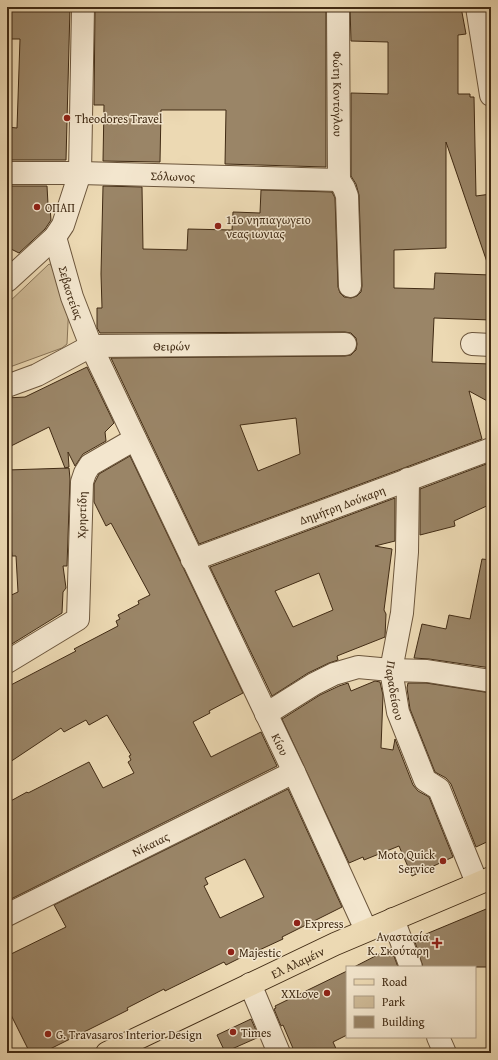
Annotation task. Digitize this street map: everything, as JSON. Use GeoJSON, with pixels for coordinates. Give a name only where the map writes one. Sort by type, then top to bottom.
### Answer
{"type":"FeatureCollection","features":[{"type":"Feature","properties":{"kind":"main road","name":"Ελ Αλαμέιν"},"geometry":{"type":"LineString","coordinates":[[106,1053],[366,930],[484,880]]}},
{"type":"Feature","properties":{"kind":"street"},"geometry":{"type":"LineString","coordinates":[[7,281],[55,237],[63,224],[80,173],[83,7]]}},
{"type":"Feature","properties":{"kind":"street","name":"Φώτη Κοντόγλου"},"geometry":{"type":"LineString","coordinates":[[338,7],[339,180]]}},
{"type":"Feature","properties":{"kind":"street"},"geometry":{"type":"LineString","coordinates":[[477,7],[491,94]]}},
{"type":"Feature","properties":{"kind":"street","name":"Σόλωνος"},"geometry":{"type":"LineString","coordinates":[[7,173],[80,173],[339,180]]}},
{"type":"Feature","properties":{"kind":"street"},"geometry":{"type":"LineString","coordinates":[[339,180],[347,196],[350,286]]}},
{"type":"Feature","properties":{"kind":"street","name":"Σεβαστείας"},"geometry":{"type":"LineString","coordinates":[[55,237],[72,297],[91,346],[192,560]]}},
{"type":"Feature","properties":{"kind":"street","name":"Θειρών"},"geometry":{"type":"LineString","coordinates":[[7,386],[37,375],[91,346],[345,344]]}},
{"type":"Feature","properties":{"kind":"street","name":"Χρηστίδη"},"geometry":{"type":"LineString","coordinates":[[7,662],[78,619],[82,482],[90,465],[135,439]]}},
{"type":"Feature","properties":{"kind":"street","name":"Δημήτρη Δούκαρη"},"geometry":{"type":"LineString","coordinates":[[192,560],[491,449]]}},
{"type":"Feature","properties":{"kind":"street","name":"Παραδείσου"},"geometry":{"type":"LineString","coordinates":[[408,479],[407,552],[402,612],[391,670],[398,712],[425,780],[439,789],[484,880]]}},
{"type":"Feature","properties":{"kind":"street","name":"Κίου"},"geometry":{"type":"LineString","coordinates":[[192,560],[294,772],[366,930]]}},
{"type":"Feature","properties":{"kind":"street"},"geometry":{"type":"LineString","coordinates":[[266,714],[314,684],[341,671],[358,666],[391,670],[427,671],[491,681]]}},
{"type":"Feature","properties":{"kind":"street","name":"Νίκαιας"},"geometry":{"type":"LineString","coordinates":[[7,915],[294,772]]}},
{"type":"Feature","properties":{"kind":"street"},"geometry":{"type":"LineString","coordinates":[[393,919],[411,966]]}},
{"type":"Feature","properties":{"kind":"street"},"geometry":{"type":"LineString","coordinates":[[250,984],[279,1053]]}},
{"type":"Feature","properties":{"kind":"street"},"geometry":{"type":"LineString","coordinates":[[438,1038],[445,1053]]}},
{"type":"Feature","properties":{"kind":"green space"},"geometry":{"type":"Polygon","coordinates":[[[49,264],[61,271],[70,281],[67,344],[62,348],[7,368],[7,304],[49,264]]]}},
{"type":"Feature","properties":{"kind":"building"},"geometry":{"type":"Polygon","coordinates":[[[7,7],[70,7],[66,160],[7,160],[7,127],[17,128],[20,39],[7,39],[7,7]]]}},
{"type":"Feature","properties":{"kind":"building"},"geometry":{"type":"Polygon","coordinates":[[[95,7],[326,7],[326,167],[225,164],[226,110],[161,110],[160,162],[103,161],[104,105],[94,105],[95,7]]]}},
{"type":"Feature","properties":{"kind":"building"},"geometry":{"type":"Polygon","coordinates":[[[350,7],[461,7],[466,34],[458,35],[458,94],[470,94],[470,97],[474,97],[476,196],[491,194],[491,265],[488,265],[446,142],[446,248],[394,250],[394,288],[434,289],[435,273],[491,275],[491,320],[434,318],[432,362],[491,364],[491,403],[469,391],[482,439],[199,544],[111,358],[345,356],[351,355],[356,350],[356,338],[351,333],[345,332],[100,333],[97,328],[97,308],[102,308],[101,274],[103,186],[142,187],[143,249],[187,250],[188,229],[232,230],[233,212],[260,213],[261,190],[332,192],[335,198],[338,287],[340,293],[344,297],[351,298],[357,296],[361,292],[362,286],[359,195],[356,184],[351,176],[351,93],[388,94],[388,42],[351,41],[350,7]],[[296,418],[240,425],[258,471],[300,454],[296,418]]]}},
{"type":"Feature","properties":{"kind":"building"},"geometry":{"type":"Polygon","coordinates":[[[7,186],[47,186],[51,220],[45,229],[19,253],[7,247],[7,186]]]}},
{"type":"Feature","properties":{"kind":"building"},"geometry":{"type":"Polygon","coordinates":[[[87,367],[114,423],[105,432],[106,441],[83,454],[75,466],[68,452],[69,467],[65,468],[49,427],[7,448],[7,398],[25,397],[87,367]]]}},
{"type":"Feature","properties":{"kind":"building"},"geometry":{"type":"Polygon","coordinates":[[[130,456],[243,693],[209,711],[210,713],[193,722],[211,757],[261,732],[277,766],[7,901],[7,803],[89,762],[103,788],[134,773],[128,762],[131,760],[129,756],[131,755],[107,715],[89,725],[86,720],[64,732],[61,728],[7,764],[7,687],[76,651],[74,649],[118,626],[116,621],[120,619],[118,615],[139,604],[138,601],[150,595],[111,523],[106,526],[94,502],[94,484],[99,474],[130,456]]]}},
{"type":"Feature","properties":{"kind":"building"},"geometry":{"type":"Polygon","coordinates":[[[489,463],[491,471],[491,504],[454,521],[455,526],[420,535],[420,489],[489,463]]]}},
{"type":"Feature","properties":{"kind":"building"},"geometry":{"type":"Polygon","coordinates":[[[69,468],[70,479],[67,566],[63,566],[66,588],[63,592],[62,613],[7,647],[7,597],[18,592],[16,556],[12,556],[9,527],[7,528],[7,470],[69,468]]]}},
{"type":"Feature","properties":{"kind":"building"},"geometry":{"type":"Polygon","coordinates":[[[395,498],[395,541],[375,546],[392,549],[384,610],[386,614],[385,637],[337,656],[338,660],[308,673],[272,696],[210,567],[395,498]],[[319,573],[275,591],[293,627],[333,610],[319,573]]]}},
{"type":"Feature","properties":{"kind":"building"},"geometry":{"type":"Polygon","coordinates":[[[482,559],[491,560],[491,668],[414,658],[422,624],[446,629],[449,615],[470,619],[482,559]]]}},
{"type":"Feature","properties":{"kind":"building"},"geometry":{"type":"Polygon","coordinates":[[[375,681],[380,682],[383,695],[381,748],[393,750],[395,739],[413,785],[418,791],[429,797],[453,857],[412,876],[399,846],[364,860],[363,857],[349,863],[282,719],[320,695],[339,686],[348,683],[351,691],[375,681]]]}},
{"type":"Feature","properties":{"kind":"building"},"geometry":{"type":"Polygon","coordinates":[[[408,683],[426,683],[491,693],[491,840],[476,847],[451,784],[446,778],[435,772],[410,709],[407,688],[408,683]]]}},
{"type":"Feature","properties":{"kind":"building"},"geometry":{"type":"Polygon","coordinates":[[[288,789],[342,907],[282,937],[283,939],[255,952],[254,951],[226,965],[224,962],[165,991],[164,989],[127,1008],[128,1010],[42,1053],[30,1053],[7,1007],[7,956],[66,927],[54,905],[288,789]],[[245,859],[205,878],[208,884],[204,886],[220,918],[264,897],[245,859]]]}},
{"type":"Feature","properties":{"kind":"building"},"geometry":{"type":"Polygon","coordinates":[[[491,907],[491,967],[423,966],[414,939],[491,907]]]}},
{"type":"Feature","properties":{"kind":"building"},"geometry":{"type":"Polygon","coordinates":[[[391,948],[398,966],[356,966],[391,948]]]}},
{"type":"Feature","properties":{"kind":"building"},"geometry":{"type":"Polygon","coordinates":[[[346,971],[346,1036],[333,1042],[338,1053],[295,1053],[283,1025],[281,1026],[274,1009],[276,1008],[275,1006],[346,971]]]}},
{"type":"Feature","properties":{"kind":"building"},"geometry":{"type":"Polygon","coordinates":[[[251,1019],[259,1037],[225,1052],[217,1035],[251,1019]]]}},
{"type":"Feature","properties":{"kind":"place","name":"Theodores Travel"},"geometry":{"type":"Point","coordinates":[67,118]}},
{"type":"Feature","properties":{"kind":"place","name":"ΟΠΑΠ"},"geometry":{"type":"Point","coordinates":[37,207]}},
{"type":"Feature","properties":{"kind":"place","name":"11ο νηπιαγωγειο νεας ιωνιας"},"geometry":{"type":"Point","coordinates":[218,226]}},
{"type":"Feature","properties":{"kind":"place","name":"Moto Quick Service"},"geometry":{"type":"Point","coordinates":[443,861]}},
{"type":"Feature","properties":{"kind":"place","name":"Express"},"geometry":{"type":"Point","coordinates":[297,923]}},
{"type":"Feature","properties":{"kind":"place","name":"Αναστασία Κ. Σκούταρη"},"geometry":{"type":"Point","coordinates":[437,943]}},
{"type":"Feature","properties":{"kind":"place","name":"Majestic"},"geometry":{"type":"Point","coordinates":[231,952]}},
{"type":"Feature","properties":{"kind":"place","name":"XXLove"},"geometry":{"type":"Point","coordinates":[327,993]}},
{"type":"Feature","properties":{"kind":"place","name":"Times"},"geometry":{"type":"Point","coordinates":[233,1032]}},
{"type":"Feature","properties":{"kind":"place","name":"G. Travasaros Interior Design"},"geometry":{"type":"Point","coordinates":[48,1034]}}]}
